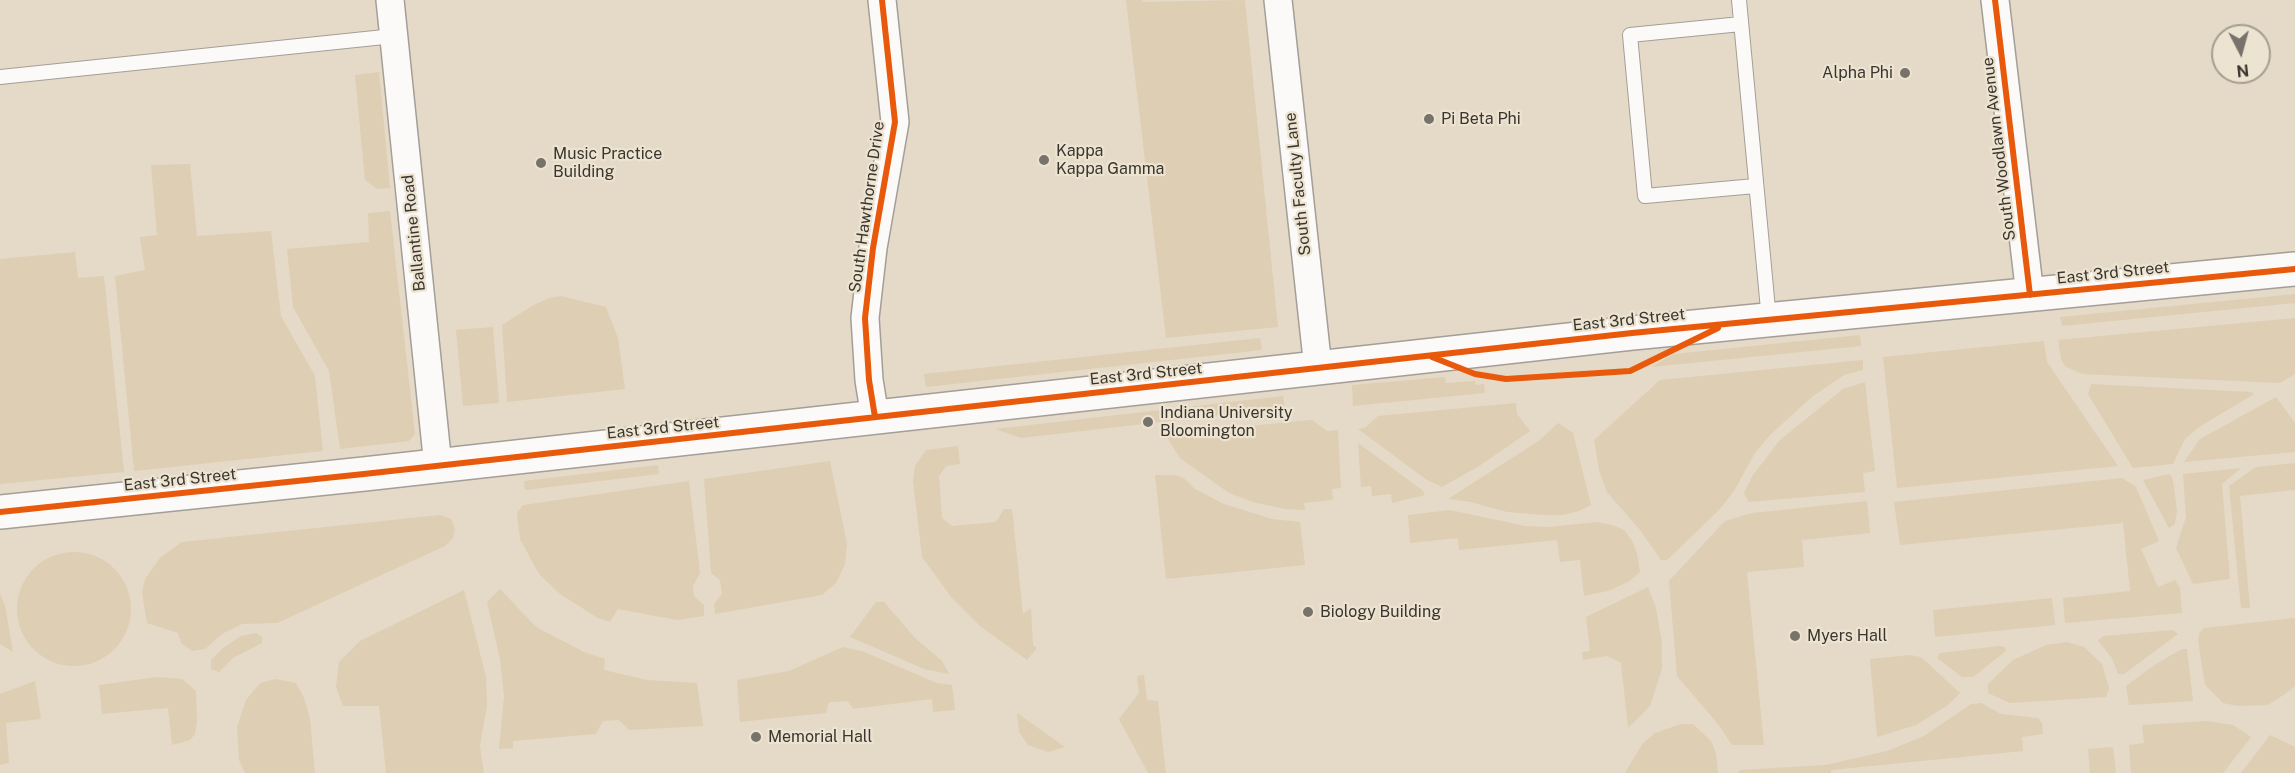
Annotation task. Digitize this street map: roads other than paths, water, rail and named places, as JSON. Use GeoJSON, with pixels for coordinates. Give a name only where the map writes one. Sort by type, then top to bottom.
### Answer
{"type":"FeatureCollection","features":[{"type":"Feature","properties":{"kind":"main road","name":"East 3rd Street"},"geometry":{"type":"LineString","coordinates":[[0,512],[1769,320],[2295,269]]}},
{"type":"Feature","properties":{"kind":"street","name":"Ballantine Road"},"geometry":{"type":"LineString","coordinates":[[390,0],[438,466]]}},
{"type":"Feature","properties":{"kind":"street","name":"South Hawthorne Drive"},"geometry":{"type":"LineString","coordinates":[[875,417],[869,380],[865,318],[873,248],[895,122],[882,0]]}},
{"type":"Feature","properties":{"kind":"street","name":"South Faculty Lane"},"geometry":{"type":"LineString","coordinates":[[1278,0],[1318,368]]}},
{"type":"Feature","properties":{"kind":"street","name":"South Woodlawn Avenue"},"geometry":{"type":"LineString","coordinates":[[1995,0],[2030,295]]}},
{"type":"Feature","properties":{"kind":"lane"},"geometry":{"type":"LineString","coordinates":[[1739,0],[1769,320]]}},
{"type":"Feature","properties":{"kind":"lane"},"geometry":{"type":"LineString","coordinates":[[1741,24],[1630,35],[1646,196],[1755,186]]}},
{"type":"Feature","properties":{"kind":"lane"},"geometry":{"type":"LineString","coordinates":[[0,77],[394,36]]}},
{"type":"Feature","properties":{"kind":"place","name":"Alpha Phi"},"geometry":{"type":"Point","coordinates":[1905,73]}},
{"type":"Feature","properties":{"kind":"place","name":"Pi Beta Phi"},"geometry":{"type":"Point","coordinates":[1429,119]}},
{"type":"Feature","properties":{"kind":"place","name":"Kappa Kappa Gamma"},"geometry":{"type":"Point","coordinates":[1044,160]}},
{"type":"Feature","properties":{"kind":"place","name":"Music Practice Building"},"geometry":{"type":"Point","coordinates":[541,163]}},
{"type":"Feature","properties":{"kind":"place","name":"Indiana University Bloomington"},"geometry":{"type":"Point","coordinates":[1148,422]}},
{"type":"Feature","properties":{"kind":"place","name":"Biology Building"},"geometry":{"type":"Point","coordinates":[1308,612]}},
{"type":"Feature","properties":{"kind":"place","name":"Myers Hall"},"geometry":{"type":"Point","coordinates":[1795,636]}},
{"type":"Feature","properties":{"kind":"place","name":"Memorial Hall"},"geometry":{"type":"Point","coordinates":[756,737]}}]}
